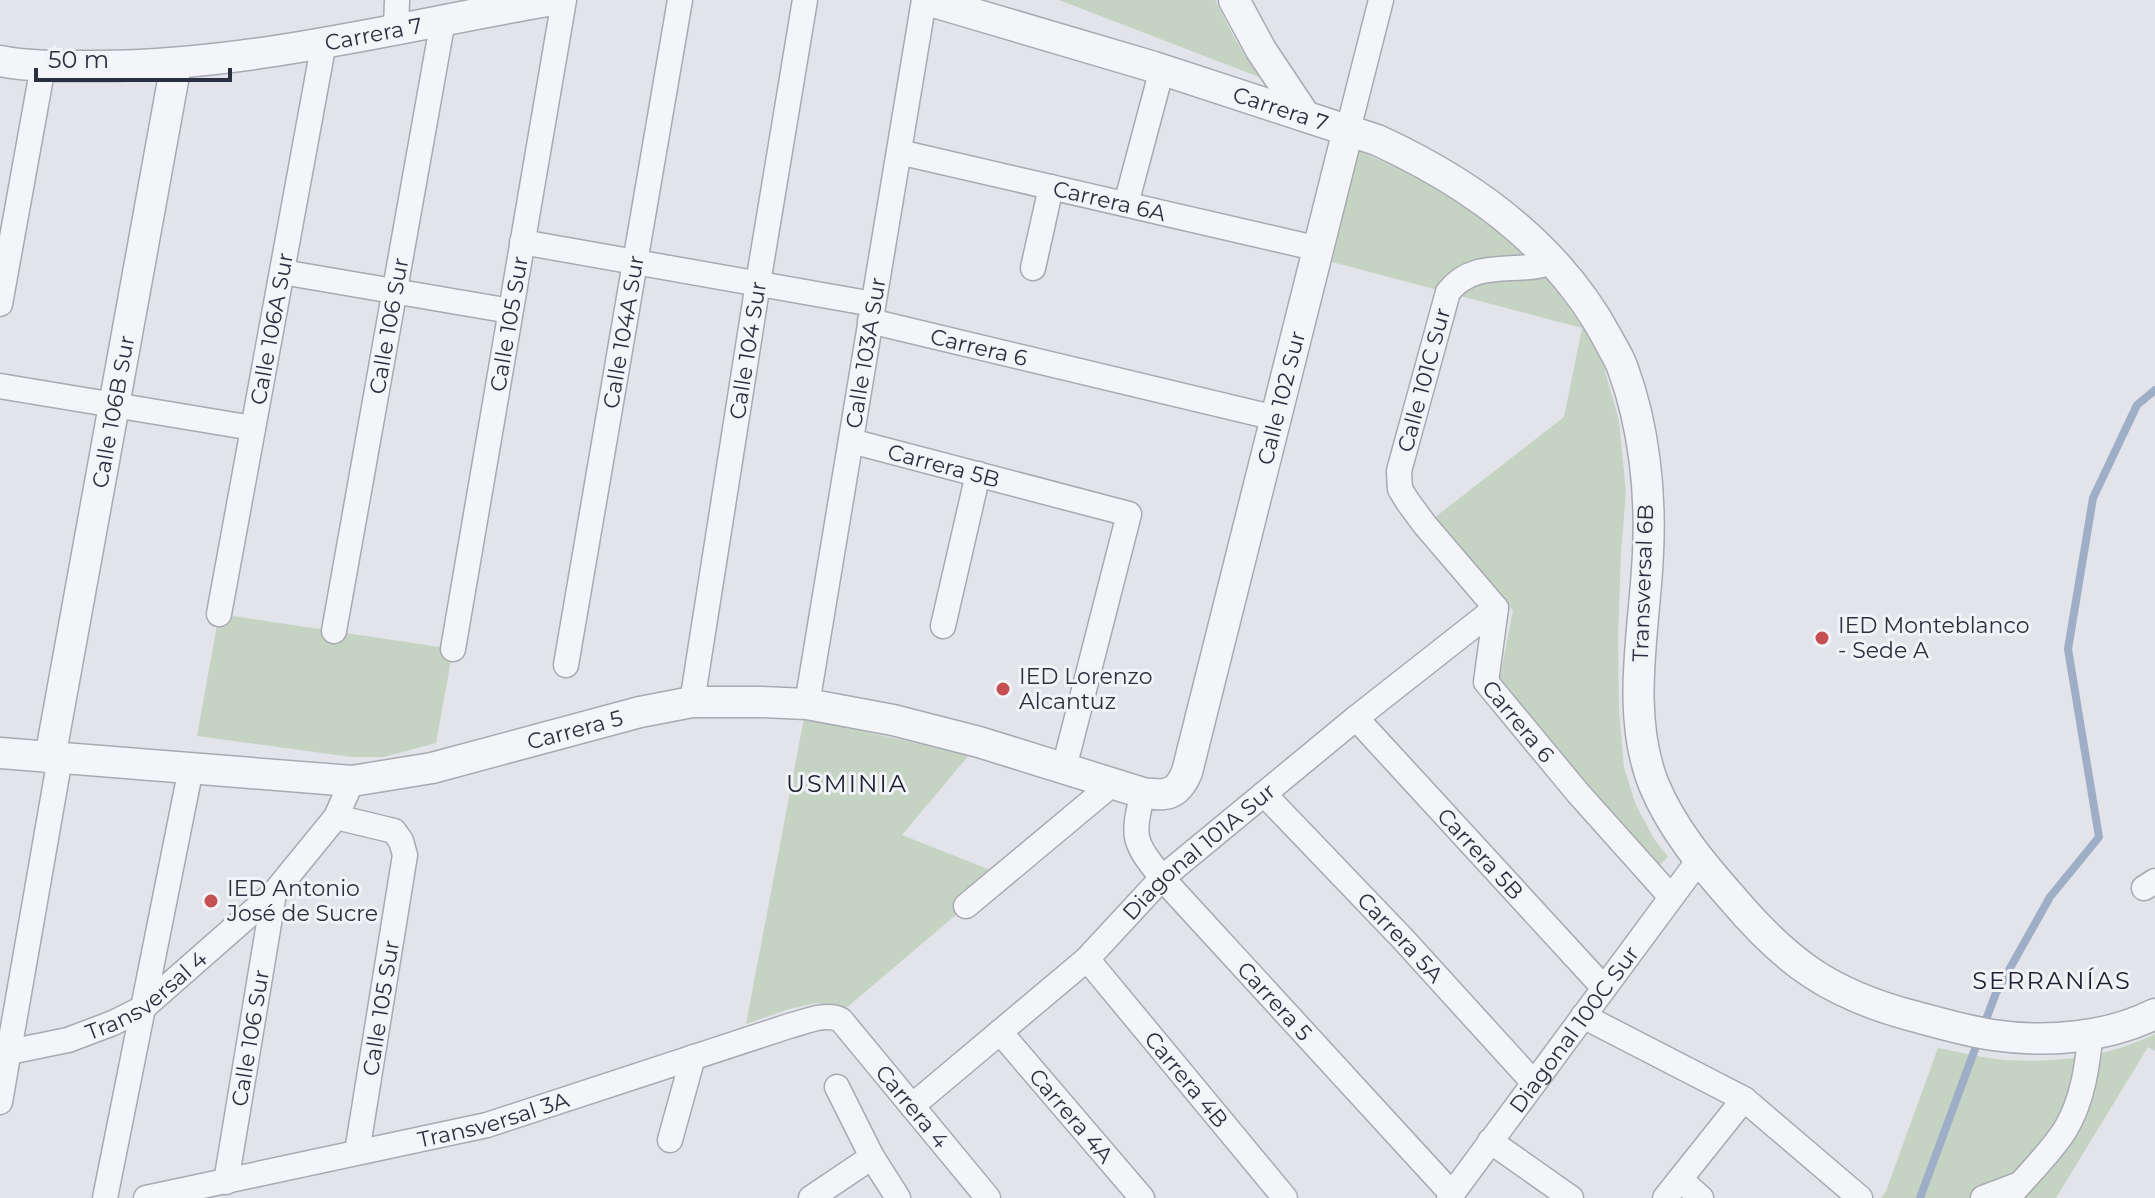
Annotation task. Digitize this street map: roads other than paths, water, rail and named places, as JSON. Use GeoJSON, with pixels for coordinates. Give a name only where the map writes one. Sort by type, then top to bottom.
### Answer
{"type":"FeatureCollection","features":[{"type":"Feature","properties":{"kind":"street","name":"Carrera 7"},"geometry":{"type":"LineString","coordinates":[[0,61],[43,66],[176,64],[324,42],[397,14],[443,20],[553,0]]}},
{"type":"Feature","properties":{"kind":"street","name":"Calle 105 Sur"},"geometry":{"type":"LineString","coordinates":[[453,649],[564,0]]}},
{"type":"Feature","properties":{"kind":"street","name":"Calle 104A Sur"},"geometry":{"type":"LineString","coordinates":[[566,665],[680,0]]}},
{"type":"Feature","properties":{"kind":"street","name":"Calle 104 Sur"},"geometry":{"type":"LineString","coordinates":[[692,702],[805,0]]}},
{"type":"Feature","properties":{"kind":"street","name":"Carrera 7"},"geometry":{"type":"LineString","coordinates":[[926,0],[1162,69],[1348,130],[1406,153],[1447,176],[1516,225],[1554,261],[1588,303]]}},
{"type":"Feature","properties":{"kind":"street","name":"Calle 103A Sur"},"geometry":{"type":"LineString","coordinates":[[807,704],[926,0]]}},
{"type":"Feature","properties":{"kind":"street"},"geometry":{"type":"LineString","coordinates":[[1234,0],[1261,50],[1305,116]]}},
{"type":"Feature","properties":{"kind":"street","name":"Calle 102 Sur"},"geometry":{"type":"LineString","coordinates":[[1173,792],[1187,772],[1381,0]]}},
{"type":"Feature","properties":{"kind":"street","name":"Calle 106 Sur"},"geometry":{"type":"LineString","coordinates":[[334,631],[443,20]]}},
{"type":"Feature","properties":{"kind":"street","name":"Calle 106A Sur"},"geometry":{"type":"LineString","coordinates":[[219,614],[324,42]]}},
{"type":"Feature","properties":{"kind":"street","name":"Calle 106B Sur"},"geometry":{"type":"LineString","coordinates":[[0,1102],[4,1052],[176,64]]}},
{"type":"Feature","properties":{"kind":"street"},"geometry":{"type":"LineString","coordinates":[[0,304],[43,66]]}},
{"type":"Feature","properties":{"kind":"street"},"geometry":{"type":"LineString","coordinates":[[1126,204],[1162,69]]}},
{"type":"Feature","properties":{"kind":"street","name":"Carrera 6A"},"geometry":{"type":"LineString","coordinates":[[899,152],[1319,249]]}},
{"type":"Feature","properties":{"kind":"street"},"geometry":{"type":"LineString","coordinates":[[1033,268],[1051,187]]}},
{"type":"Feature","properties":{"kind":"street","name":"Carrera 6"},"geometry":{"type":"LineString","coordinates":[[522,242],[758,283],[1276,418]]}},
{"type":"Feature","properties":{"kind":"street","name":"Calle 101C Sur"},"geometry":{"type":"LineString","coordinates":[[1496,608],[1425,525],[1400,489],[1399,471],[1448,292],[1458,280],[1479,271],[1529,268],[1554,261]]}},
{"type":"Feature","properties":{"kind":"street"},"geometry":{"type":"LineString","coordinates":[[282,272],[510,311]]}},
{"type":"Feature","properties":{"kind":"street","name":"Transversal 6B"},"geometry":{"type":"LineString","coordinates":[[1588,303],[1623,366],[1644,456],[1648,552],[1639,702],[1645,751],[1653,783],[1673,823],[1699,860]]}},
{"type":"Feature","properties":{"kind":"street"},"geometry":{"type":"LineString","coordinates":[[0,386],[253,428]]}},
{"type":"Feature","properties":{"kind":"street","name":"Carrera 5B"},"geometry":{"type":"LineString","coordinates":[[851,441],[1129,514],[1064,768]]}},
{"type":"Feature","properties":{"kind":"street"},"geometry":{"type":"LineString","coordinates":[[943,626],[978,474]]}},
{"type":"Feature","properties":{"kind":"street","name":"Carrera 6"},"geometry":{"type":"LineString","coordinates":[[1496,608],[1486,682],[1578,793],[1671,897]]}},
{"type":"Feature","properties":{"kind":"street","name":"Diagonal 101A Sur"},"geometry":{"type":"LineString","coordinates":[[912,1106],[1087,959],[1162,878],[1356,718],[1496,608]]}},
{"type":"Feature","properties":{"kind":"street","name":"Carrera 5"},"geometry":{"type":"LineString","coordinates":[[0,753],[352,781],[432,768],[640,712],[692,702],[807,704],[906,723],[979,742],[1143,793],[1160,796],[1173,792]]}},
{"type":"Feature","properties":{"kind":"street","name":"Carrera 5B"},"geometry":{"type":"LineString","coordinates":[[1356,718],[1604,988]]}},
{"type":"Feature","properties":{"kind":"street"},"geometry":{"type":"LineString","coordinates":[[105,1198],[191,768]]}},
{"type":"Feature","properties":{"kind":"street","name":"Transversal 4"},"geometry":{"type":"LineString","coordinates":[[4,1052],[68,1040],[143,1008],[274,893],[336,817],[352,781]]}},
{"type":"Feature","properties":{"kind":"street"},"geometry":{"type":"LineString","coordinates":[[966,906],[1111,785]]}},
{"type":"Feature","properties":{"kind":"street","name":"Carrera 5"},"geometry":{"type":"LineString","coordinates":[[1143,793],[1136,832],[1139,848],[1162,878],[1451,1196]]}},
{"type":"Feature","properties":{"kind":"street","name":"Carrera 5A"},"geometry":{"type":"LineString","coordinates":[[1264,794],[1403,939],[1534,1083]]}},
{"type":"Feature","properties":{"kind":"street","name":"Calle 105 Sur"},"geometry":{"type":"LineString","coordinates":[[336,817],[394,831],[405,855],[357,1152]]}},
{"type":"Feature","properties":{"kind":"street"},"geometry":{"type":"LineString","coordinates":[[1699,860],[1773,944],[1801,967],[1853,997],[1880,1007],[1992,1035],[2042,1039],[2091,1033],[2130,1024],[2155,1014]]}},
{"type":"Feature","properties":{"kind":"street","name":"Diagonal 100C Sur"},"geometry":{"type":"LineString","coordinates":[[1451,1196],[1699,860]]}},
{"type":"Feature","properties":{"kind":"street","name":"Calle 106 Sur"},"geometry":{"type":"LineString","coordinates":[[226,1182],[274,893]]}},
{"type":"Feature","properties":{"kind":"street","name":"Carrera 4B"},"geometry":{"type":"LineString","coordinates":[[1087,959],[1285,1198]]}},
{"type":"Feature","properties":{"kind":"street"},"geometry":{"type":"LineString","coordinates":[[1583,1016],[1744,1099],[1860,1198]]}},
{"type":"Feature","properties":{"kind":"street","name":"Transversal 3A"},"geometry":{"type":"LineString","coordinates":[[146,1198],[487,1125],[789,1026],[835,1017]]}},
{"type":"Feature","properties":{"kind":"street","name":"Carrera 4"},"geometry":{"type":"LineString","coordinates":[[835,1017],[841,1020],[988,1198]]}},
{"type":"Feature","properties":{"kind":"street","name":"Carrera 4A"},"geometry":{"type":"LineString","coordinates":[[1000,1032],[1142,1198]]}},
{"type":"Feature","properties":{"kind":"street"},"geometry":{"type":"LineString","coordinates":[[1983,1198],[2014,1191],[2066,1129],[2079,1100],[2091,1033]]}},
{"type":"Feature","properties":{"kind":"street"},"geometry":{"type":"LineString","coordinates":[[670,1140],[693,1057]]}},
{"type":"Feature","properties":{"kind":"street"},"geometry":{"type":"LineString","coordinates":[[837,1087],[872,1157],[898,1198]]}},
{"type":"Feature","properties":{"kind":"street"},"geometry":{"type":"LineString","coordinates":[[1701,1198],[1673,1189],[1744,1099]]}},
{"type":"Feature","properties":{"kind":"street"},"geometry":{"type":"LineString","coordinates":[[1490,1141],[1571,1198]]}},
{"type":"Feature","properties":{"kind":"street"},"geometry":{"type":"LineString","coordinates":[[811,1198],[872,1157]]}},
{"type":"Feature","properties":{"kind":"waterway"},"geometry":{"type":"LineString","coordinates":[[1987,1017],[1996,993],[2050,897],[2099,837],[2068,649],[2093,498],[2137,405],[2155,390]]}},
{"type":"Feature","properties":{"kind":"waterway"},"geometry":{"type":"LineString","coordinates":[[1920,1198],[1975,1049]]}},
{"type":"Feature","properties":{"kind":"place","name":"IED Monteblanco - Sede A"},"geometry":{"type":"Point","coordinates":[1822,638]}},
{"type":"Feature","properties":{"kind":"place","name":"IED Lorenzo Alcantuz"},"geometry":{"type":"Point","coordinates":[1003,689]}},
{"type":"Feature","properties":{"kind":"place","name":"IED Antonio José de Sucre"},"geometry":{"type":"Point","coordinates":[211,901]}},
{"type":"Feature","properties":{"kind":"district","name":"USMINIA"},"geometry":{"type":"Point","coordinates":[847,783]}},
{"type":"Feature","properties":{"kind":"district","name":"SERRANÍAS"},"geometry":{"type":"Point","coordinates":[2052,980]}}]}
